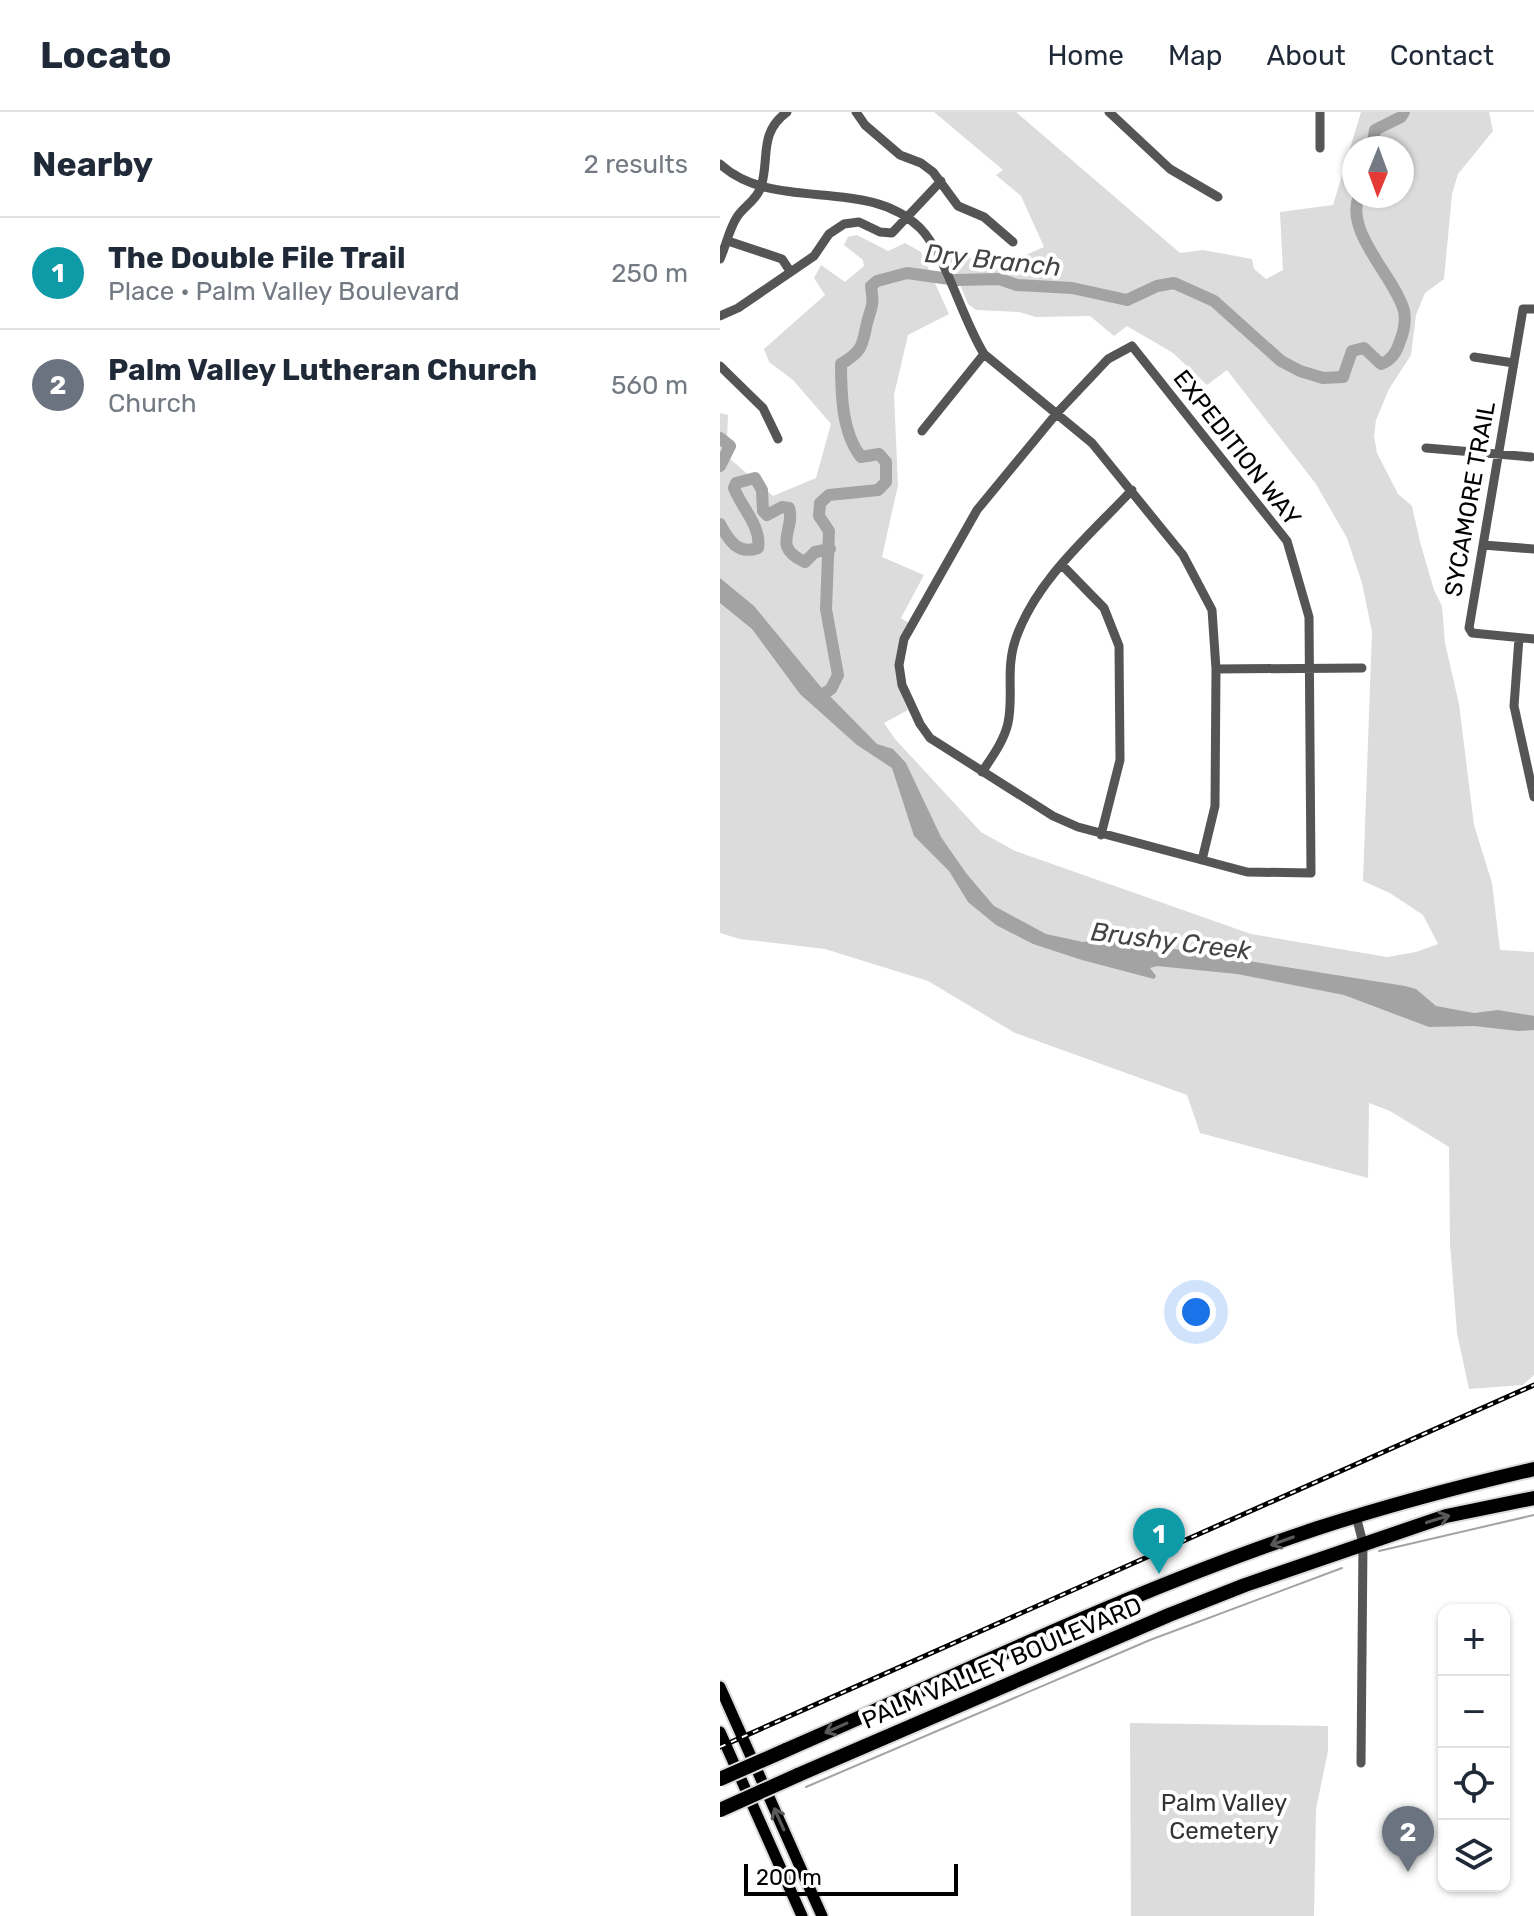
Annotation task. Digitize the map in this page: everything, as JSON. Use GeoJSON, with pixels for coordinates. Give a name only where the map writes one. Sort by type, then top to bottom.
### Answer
{"type":"FeatureCollection","features":[{"type":"Feature","properties":{"kind":"highway","name":"PALM VALLEY BOULEVARD"},"geometry":{"type":"LineString","coordinates":[[720,1779],[1187,1576],[1356,1516],[1432,1493],[1534,1469]]}},
{"type":"Feature","properties":{"kind":"highway","name":"PALM VALLEY BOULEVARD"},"geometry":{"type":"LineString","coordinates":[[720,1810],[1169,1615],[1363,1543],[1446,1516],[1534,1498]]}},
{"type":"Feature","properties":{"kind":"main road"},"geometry":{"type":"LineString","coordinates":[[720,1687],[822,1916]]}},
{"type":"Feature","properties":{"kind":"main road"},"geometry":{"type":"LineString","coordinates":[[720,1732],[802,1916]]}},
{"type":"Feature","properties":{"kind":"street"},"geometry":{"type":"LineString","coordinates":[[720,259],[738,215],[756,198],[761,187],[763,159],[773,124],[787,112]]}},
{"type":"Feature","properties":{"kind":"street"},"geometry":{"type":"LineString","coordinates":[[856,112],[865,125],[900,155],[921,163],[941,181],[958,206],[984,217],[1013,242]]}},
{"type":"Feature","properties":{"kind":"street"},"geometry":{"type":"LineString","coordinates":[[1109,112],[1170,169],[1218,197]]}},
{"type":"Feature","properties":{"kind":"street"},"geometry":{"type":"LineString","coordinates":[[1320,112],[1320,148]]}},
{"type":"Feature","properties":{"kind":"street"},"geometry":{"type":"LineString","coordinates":[[720,164],[732,175],[761,187],[882,205],[908,218],[923,231],[938,256],[984,354],[1057,413],[1092,443],[1183,555],[1212,610],[1216,669],[1215,806],[1202,860],[1101,835],[1053,816],[930,738],[902,685],[899,665],[911,627],[977,510],[1057,413]]}},
{"type":"Feature","properties":{"kind":"street"},"geometry":{"type":"LineString","coordinates":[[720,316],[738,308],[814,256],[829,234],[844,224],[859,222],[887,234],[897,230],[941,181]]}},
{"type":"Feature","properties":{"kind":"street"},"geometry":{"type":"LineString","coordinates":[[728,241],[782,259],[790,271]]}},
{"type":"Feature","properties":{"kind":"street","name":"SYCAMORE TRAIL"},"geometry":{"type":"LineString","coordinates":[[1534,309],[1523,309],[1469,630],[1472,633],[1534,639]]}},
{"type":"Feature","properties":{"kind":"street","name":"EXPEDITION WAY"},"geometry":{"type":"LineString","coordinates":[[1057,413],[1108,359],[1132,346],[1287,541],[1309,617],[1311,873],[1247,872],[1202,860]]}},
{"type":"Feature","properties":{"kind":"street"},"geometry":{"type":"LineString","coordinates":[[922,431],[984,354]]}},
{"type":"Feature","properties":{"kind":"street"},"geometry":{"type":"LineString","coordinates":[[1474,357],[1514,363]]}},
{"type":"Feature","properties":{"kind":"street"},"geometry":{"type":"LineString","coordinates":[[720,366],[763,408],[778,439]]}},
{"type":"Feature","properties":{"kind":"street"},"geometry":{"type":"LineString","coordinates":[[1426,448],[1531,457]]}},
{"type":"Feature","properties":{"kind":"street"},"geometry":{"type":"LineString","coordinates":[[982,772],[1006,730],[1009,719],[1008,672],[1015,640],[1032,601],[1132,490]]}},
{"type":"Feature","properties":{"kind":"street"},"geometry":{"type":"LineString","coordinates":[[1483,545],[1534,549]]}},
{"type":"Feature","properties":{"kind":"street"},"geometry":{"type":"LineString","coordinates":[[1062,565],[1104,608],[1119,646],[1120,760],[1101,835]]}},
{"type":"Feature","properties":{"kind":"street"},"geometry":{"type":"LineString","coordinates":[[1519,638],[1514,706],[1530,760],[1534,797]]}},
{"type":"Feature","properties":{"kind":"street"},"geometry":{"type":"LineString","coordinates":[[1216,669],[1362,668]]}},
{"type":"Feature","properties":{"kind":"street"},"geometry":{"type":"LineString","coordinates":[[1356,1516],[1363,1543],[1361,1763]]}},
{"type":"Feature","properties":{"kind":"green space"},"geometry":{"type":"Polygon","coordinates":[[[934,112],[1016,112],[1180,253],[1203,250],[1252,259],[1254,269],[1266,279],[1283,270],[1280,212],[1333,205],[1342,175],[1342,208],[1414,208],[1414,136],[1354,136],[1361,112],[1489,112],[1493,131],[1458,174],[1452,194],[1444,279],[1425,293],[1416,315],[1411,355],[1389,389],[1376,420],[1374,436],[1377,453],[1398,494],[1412,506],[1434,590],[1442,606],[1445,643],[1459,704],[1474,825],[1492,883],[1500,950],[1534,952],[1534,1375],[1523,1385],[1469,1389],[1457,1333],[1450,1243],[1449,1147],[1390,1111],[1369,1103],[1368,1178],[1200,1133],[1187,1095],[1015,1033],[928,981],[825,949],[740,939],[720,933],[720,413],[728,415],[729,458],[773,496],[816,478],[831,424],[793,380],[769,362],[764,349],[825,295],[814,278],[821,265],[845,282],[864,266],[863,260],[844,245],[848,237],[857,235],[888,251],[905,243],[921,252],[949,314],[908,335],[894,395],[898,485],[882,557],[924,575],[901,618],[909,623],[899,647],[896,676],[908,710],[884,723],[895,739],[981,832],[1015,851],[1251,934],[1387,957],[1438,944],[1423,915],[1390,893],[1363,881],[1372,632],[1362,583],[1347,538],[1316,484],[1227,370],[1207,385],[1173,353],[1127,326],[1114,336],[1090,316],[1036,317],[1019,312],[976,310],[968,304],[948,255],[1007,263],[1044,247],[1021,196],[996,175],[1003,170],[934,112]]]}},
{"type":"Feature","properties":{"kind":"green space","name":"Palm Valley Cemetery"},"geometry":{"type":"Polygon","coordinates":[[[1130,1723],[1328,1726],[1328,1751],[1316,1809],[1314,1916],[1131,1916],[1130,1723]]]}},
{"type":"Feature","properties":{"kind":"shaded area"},"geometry":{"type":"Polygon","coordinates":[[[720,578],[754,606],[820,686],[877,744],[893,749],[906,763],[941,837],[994,906],[1046,934],[1083,942],[1110,938],[1160,949],[1405,986],[1416,989],[1436,1006],[1474,1013],[1498,1010],[1534,1016],[1534,1030],[1429,1027],[1344,995],[1237,974],[1157,966],[1150,968],[1156,976],[1154,979],[1033,944],[996,925],[968,902],[949,871],[914,836],[892,768],[857,745],[800,694],[752,629],[720,603],[720,578]]]}},
{"type":"Feature","properties":{"kind":"waterway","name":"Dry Branch"},"geometry":{"type":"LineString","coordinates":[[1374,136],[1375,130],[1401,117],[1404,112]]}},
{"type":"Feature","properties":{"kind":"waterway","name":"Dry Branch"},"geometry":{"type":"LineString","coordinates":[[817,698],[831,689],[838,675],[826,609],[829,531],[819,516],[820,503],[829,495],[878,490],[886,482],[886,462],[879,454],[861,457],[855,447],[846,425],[842,400],[841,364],[854,355],[862,343],[872,305],[871,286],[877,281],[907,273],[957,280],[999,279],[1017,285],[1072,288],[1127,300],[1157,286],[1174,283],[1214,301],[1281,361],[1323,378],[1343,377],[1352,351],[1364,348],[1381,364],[1391,358],[1399,345],[1405,322],[1399,298],[1364,239],[1356,208]]}},
{"type":"Feature","properties":{"kind":"waterway"},"geometry":{"type":"LineString","coordinates":[[720,438],[730,446],[720,466]]}},
{"type":"Feature","properties":{"kind":"waterway"},"geometry":{"type":"LineString","coordinates":[[720,524],[735,545],[745,550],[758,548],[757,532],[734,488],[736,483],[755,478],[762,490],[763,511],[767,515],[782,507],[789,508],[786,544],[795,556],[805,562],[815,552],[830,549]]}},
{"type":"Feature","properties":{"kind":"waterway"},"geometry":{"type":"LineString","coordinates":[[1379,1551],[1534,1515]]}},
{"type":"Feature","properties":{"kind":"waterway"},"geometry":{"type":"LineString","coordinates":[[806,1787],[1150,1640],[1342,1568]]}},
{"type":"Feature","properties":{"kind":"railway"},"geometry":{"type":"LineString","coordinates":[[720,1747],[1534,1385]]}},
{"type":"Feature","properties":{"kind":"place","name":"The Double File Trail"},"geometry":{"type":"Point","coordinates":[1159,1574]}},
{"type":"Feature","properties":{"kind":"place","name":"Palm Valley Lutheran Church"},"geometry":{"type":"Point","coordinates":[1408,1872]}},
{"type":"Feature","properties":{"kind":"water label","name":"Brushy Creek"},"geometry":{"type":"Point","coordinates":[1171,941]}}]}
